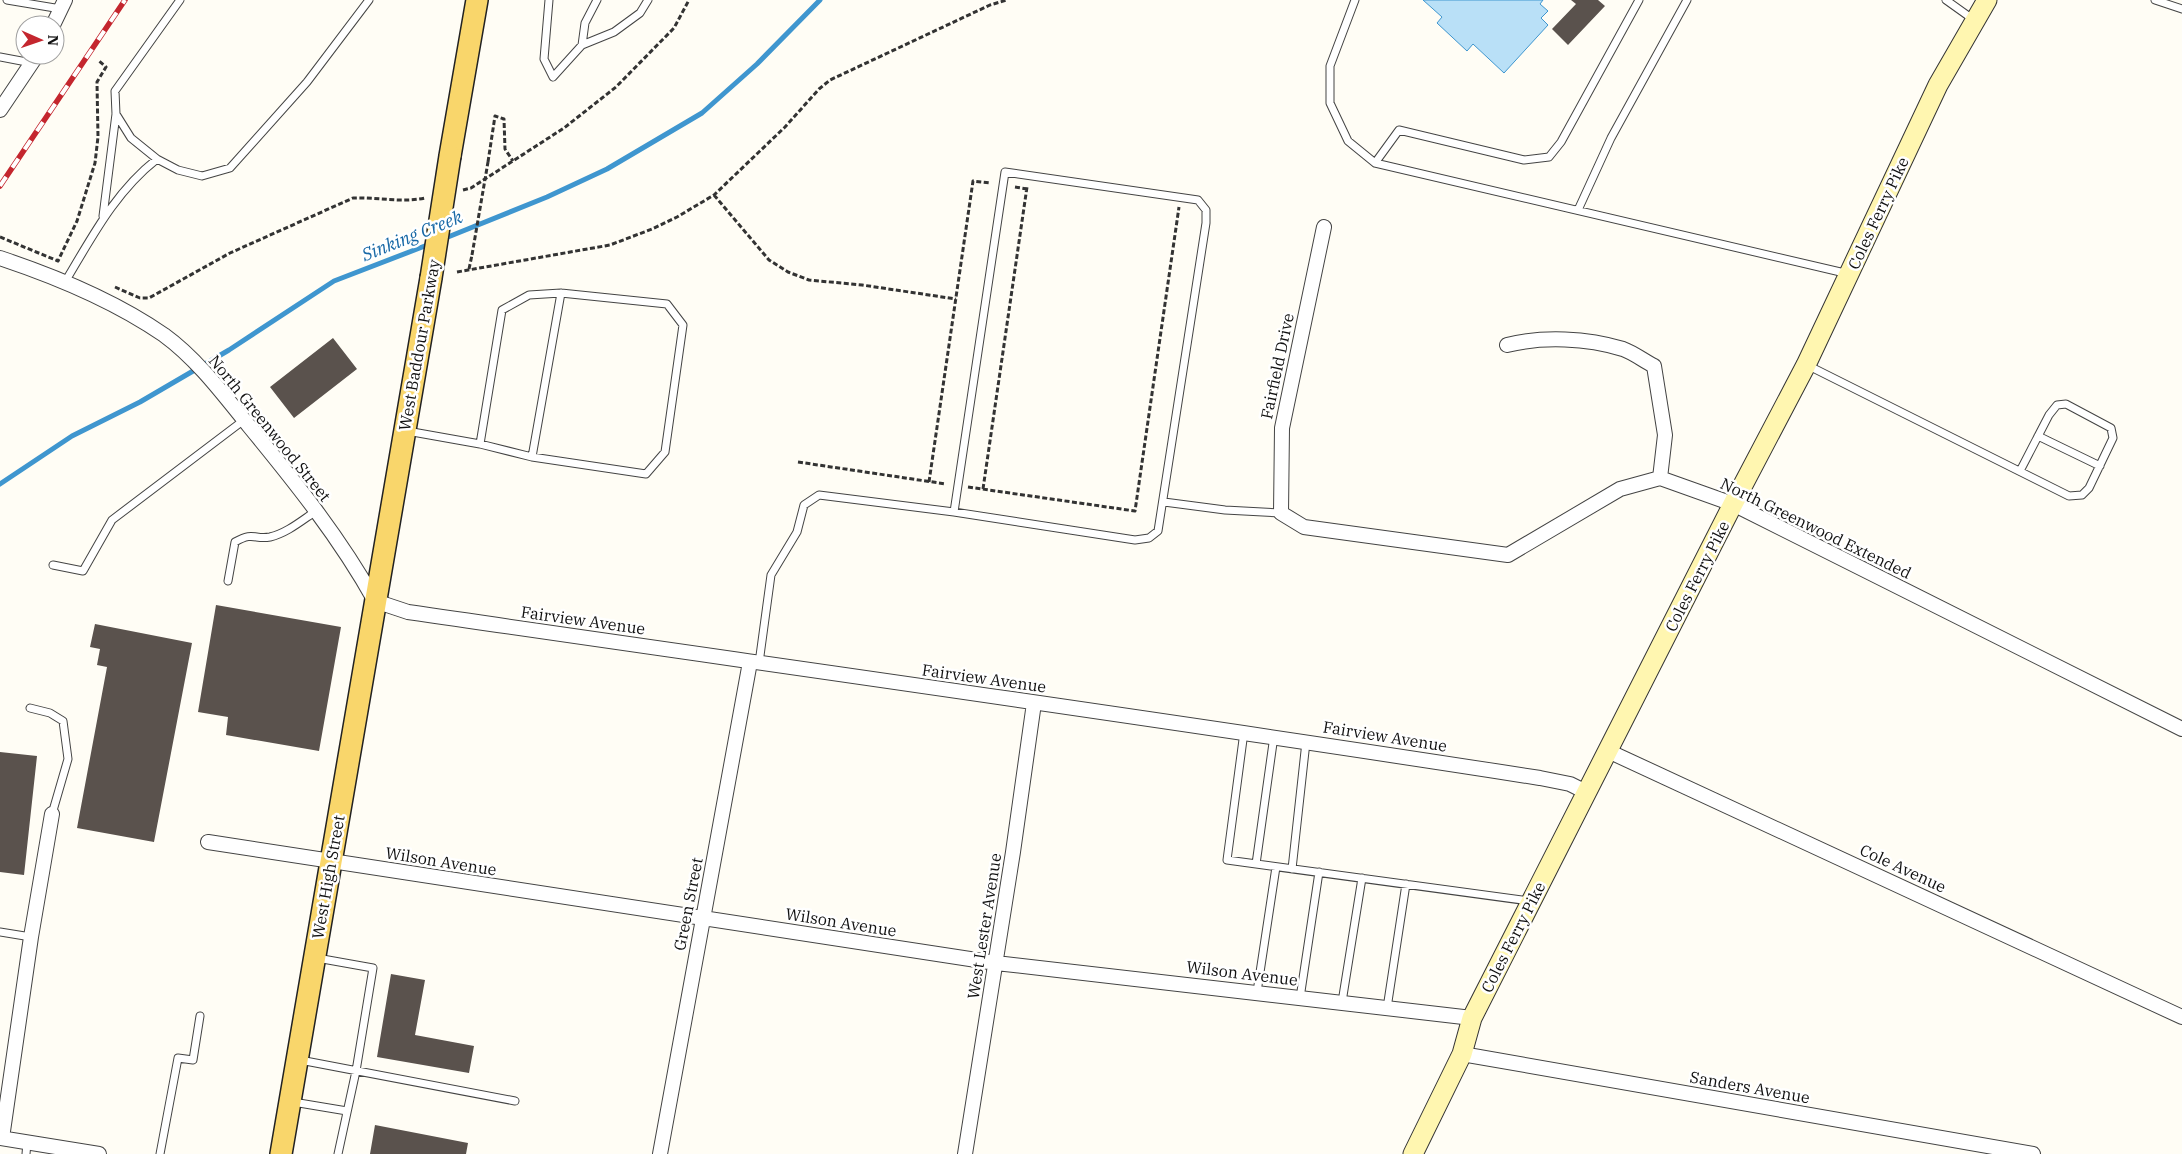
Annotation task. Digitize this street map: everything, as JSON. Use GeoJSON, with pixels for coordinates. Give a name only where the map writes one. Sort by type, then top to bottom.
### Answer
{"type":"FeatureCollection","features":[{"type":"Feature","properties":{"kind":"main road","name":"West Baddour Parkway"},"geometry":{"type":"LineString","coordinates":[[375,601],[431,278],[476,0]]}},
{"type":"Feature","properties":{"kind":"main road","name":"West High Street"},"geometry":{"type":"LineString","coordinates":[[281,1154],[375,601]]}},
{"type":"Feature","properties":{"kind":"street","name":"Coles Ferry Pike"},"geometry":{"type":"LineString","coordinates":[[1413,1154],[1462,1054],[1472,1018],[1732,504],[1806,365],[1938,85],[1987,0]]}},
{"type":"Feature","properties":{"kind":"street"},"geometry":{"type":"LineString","coordinates":[[0,110],[31,65]]}},
{"type":"Feature","properties":{"kind":"street","name":"Fairfield Drive"},"geometry":{"type":"LineString","coordinates":[[1281,513],[1282,428],[1324,228]]}},
{"type":"Feature","properties":{"kind":"street","name":"North Greenwood Street"},"geometry":{"type":"LineString","coordinates":[[0,258],[66,282],[139,320],[182,350],[215,384],[316,511],[351,558],[375,601]]}},
{"type":"Feature","properties":{"kind":"street"},"geometry":{"type":"LineString","coordinates":[[1281,513],[1304,528],[1508,554],[1620,489],[1660,478],[1665,435],[1654,366],[1624,350],[1586,342],[1532,339],[1507,345]]}},
{"type":"Feature","properties":{"kind":"street","name":"North Greenwood Extended"},"geometry":{"type":"LineString","coordinates":[[1660,478],[1732,504],[2182,728]]}},
{"type":"Feature","properties":{"kind":"street","name":"Fairview Avenue"},"geometry":{"type":"LineString","coordinates":[[375,601],[408,612],[1034,704],[1306,741],[1540,778],[1570,784],[1586,792]]}},
{"type":"Feature","properties":{"kind":"street","name":"Green Street"},"geometry":{"type":"LineString","coordinates":[[660,1154],[703,918],[755,662]]}},
{"type":"Feature","properties":{"kind":"street","name":"West Lester Avenue"},"geometry":{"type":"LineString","coordinates":[[965,1154],[996,963],[1034,704]]}},
{"type":"Feature","properties":{"kind":"street","name":"Cole Avenue"},"geometry":{"type":"LineString","coordinates":[[1608,751],[2182,1017]]}},
{"type":"Feature","properties":{"kind":"street"},"geometry":{"type":"LineString","coordinates":[[52,814],[31,937],[1,1138],[27,1148],[99,1154]]}},
{"type":"Feature","properties":{"kind":"street","name":"Wilson Avenue"},"geometry":{"type":"LineString","coordinates":[[208,842],[996,963],[1472,1018]]}},
{"type":"Feature","properties":{"kind":"street","name":"Sanders Avenue"},"geometry":{"type":"LineString","coordinates":[[1462,1054],[2033,1154]]}},
{"type":"Feature","properties":{"kind":"lane"},"geometry":{"type":"LineString","coordinates":[[7,0],[63,5]]}},
{"type":"Feature","properties":{"kind":"lane"},"geometry":{"type":"LineString","coordinates":[[103,216],[116,114],[116,91],[180,0]]}},
{"type":"Feature","properties":{"kind":"lane"},"geometry":{"type":"LineString","coordinates":[[116,114],[132,138],[157,159],[178,170],[202,176],[230,168],[306,82],[369,0]]}},
{"type":"Feature","properties":{"kind":"lane"},"geometry":{"type":"LineString","coordinates":[[549,0],[544,59],[553,77],[582,45],[614,32],[640,12],[648,0]]}},
{"type":"Feature","properties":{"kind":"lane"},"geometry":{"type":"LineString","coordinates":[[582,45],[585,23],[597,0]]}},
{"type":"Feature","properties":{"kind":"lane"},"geometry":{"type":"LineString","coordinates":[[1355,0],[1330,66],[1330,103],[1348,141],[1375,163],[1849,274]]}},
{"type":"Feature","properties":{"kind":"lane"},"geometry":{"type":"LineString","coordinates":[[1375,163],[1399,130],[1524,160],[1549,157],[1561,142],[1639,0]]}},
{"type":"Feature","properties":{"kind":"lane"},"geometry":{"type":"LineString","coordinates":[[1578,210],[1611,138],[1687,0]]}},
{"type":"Feature","properties":{"kind":"lane"},"geometry":{"type":"LineString","coordinates":[[1946,0],[1975,21]]}},
{"type":"Feature","properties":{"kind":"lane"},"geometry":{"type":"LineString","coordinates":[[2155,0],[2182,9]]}},
{"type":"Feature","properties":{"kind":"lane"},"geometry":{"type":"LineString","coordinates":[[0,57],[15,58]]}},
{"type":"Feature","properties":{"kind":"lane"},"geometry":{"type":"LineString","coordinates":[[66,282],[103,216],[141,172],[157,159]]}},
{"type":"Feature","properties":{"kind":"lane"},"geometry":{"type":"LineString","coordinates":[[755,662],[771,575],[797,532],[804,505],[820,495],[954,512],[1135,540],[1148,538],[1158,531],[1206,223],[1206,210],[1198,200],[1005,172],[954,512]]}},
{"type":"Feature","properties":{"kind":"lane"},"geometry":{"type":"LineString","coordinates":[[404,431],[480,444],[532,457],[646,474],[665,452],[683,325],[666,304],[562,293],[529,295],[502,310],[480,444]]}},
{"type":"Feature","properties":{"kind":"lane"},"geometry":{"type":"LineString","coordinates":[[532,457],[562,293]]}},
{"type":"Feature","properties":{"kind":"lane"},"geometry":{"type":"LineString","coordinates":[[1806,365],[2069,496],[2082,495],[2089,488],[2113,438],[2111,428],[2066,404],[2057,405],[2049,415],[2020,471]]}},
{"type":"Feature","properties":{"kind":"lane"},"geometry":{"type":"LineString","coordinates":[[53,565],[83,571],[112,520],[244,420]]}},
{"type":"Feature","properties":{"kind":"lane"},"geometry":{"type":"LineString","coordinates":[[2038,436],[2100,466]]}},
{"type":"Feature","properties":{"kind":"lane"},"geometry":{"type":"LineString","coordinates":[[1164,502],[1224,510],[1281,513]]}},
{"type":"Feature","properties":{"kind":"lane"},"geometry":{"type":"LineString","coordinates":[[228,582],[235,542],[247,535],[268,537],[288,530],[316,511]]}},
{"type":"Feature","properties":{"kind":"lane"},"geometry":{"type":"LineString","coordinates":[[30,708],[50,714],[63,721],[68,760],[52,814]]}},
{"type":"Feature","properties":{"kind":"lane"},"geometry":{"type":"LineString","coordinates":[[1244,732],[1227,860],[1532,901]]}},
{"type":"Feature","properties":{"kind":"lane"},"geometry":{"type":"LineString","coordinates":[[1256,864],[1274,736]]}},
{"type":"Feature","properties":{"kind":"lane"},"geometry":{"type":"LineString","coordinates":[[1292,869],[1306,741]]}},
{"type":"Feature","properties":{"kind":"lane"},"geometry":{"type":"LineString","coordinates":[[1257,992],[1276,867]]}},
{"type":"Feature","properties":{"kind":"lane"},"geometry":{"type":"LineString","coordinates":[[1300,998],[1319,872]]}},
{"type":"Feature","properties":{"kind":"lane"},"geometry":{"type":"LineString","coordinates":[[1342,1002],[1362,878]]}},
{"type":"Feature","properties":{"kind":"lane"},"geometry":{"type":"LineString","coordinates":[[1387,1008],[1406,884]]}},
{"type":"Feature","properties":{"kind":"lane"},"geometry":{"type":"LineString","coordinates":[[0,932],[31,937]]}},
{"type":"Feature","properties":{"kind":"lane"},"geometry":{"type":"LineString","coordinates":[[314,957],[373,968],[356,1071],[338,1154]]}},
{"type":"Feature","properties":{"kind":"lane"},"geometry":{"type":"LineString","coordinates":[[160,1154],[178,1058],[193,1060],[200,1016]]}},
{"type":"Feature","properties":{"kind":"lane"},"geometry":{"type":"LineString","coordinates":[[297,1060],[515,1101]]}},
{"type":"Feature","properties":{"kind":"lane"},"geometry":{"type":"LineString","coordinates":[[290,1101],[347,1111]]}},
{"type":"Feature","properties":{"kind":"path"},"geometry":{"type":"LineString","coordinates":[[453,192],[471,188],[513,161],[564,128],[616,87],[674,28],[688,0]]}},
{"type":"Feature","properties":{"kind":"path"},"geometry":{"type":"LineString","coordinates":[[457,272],[610,245],[652,229],[714,195],[778,134],[819,89],[830,80],[990,5],[1007,0]]}},
{"type":"Feature","properties":{"kind":"path"},"geometry":{"type":"LineString","coordinates":[[0,237],[58,261],[77,221],[95,163],[98,137],[97,82],[106,67],[99,61]]}},
{"type":"Feature","properties":{"kind":"path"},"geometry":{"type":"LineString","coordinates":[[470,269],[496,116],[504,119],[505,149],[513,161]]}},
{"type":"Feature","properties":{"kind":"path"},"geometry":{"type":"LineString","coordinates":[[929,482],[973,181],[990,183]]}},
{"type":"Feature","properties":{"kind":"path"},"geometry":{"type":"LineString","coordinates":[[983,489],[1026,189],[1027,184],[1037,186]]}},
{"type":"Feature","properties":{"kind":"path"},"geometry":{"type":"LineString","coordinates":[[1010,186],[1026,189]]}},
{"type":"Feature","properties":{"kind":"path"},"geometry":{"type":"LineString","coordinates":[[714,195],[769,260],[788,272],[808,280],[956,299]]}},
{"type":"Feature","properties":{"kind":"path"},"geometry":{"type":"LineString","coordinates":[[107,283],[140,298],[149,298],[230,253],[353,198],[407,201],[435,196]]}},
{"type":"Feature","properties":{"kind":"path"},"geometry":{"type":"LineString","coordinates":[[967,487],[1135,511],[1179,206],[1169,205]]}},
{"type":"Feature","properties":{"kind":"path"},"geometry":{"type":"LineString","coordinates":[[798,462],[946,484]]}},
{"type":"Feature","properties":{"kind":"water"},"geometry":{"type":"Polygon","coordinates":[[[1423,0],[1543,0],[1540,4],[1548,11],[1541,18],[1548,25],[1504,73],[1473,44],[1467,51],[1437,23],[1442,17],[1423,0]]]}},
{"type":"Feature","properties":{"kind":"building"},"geometry":{"type":"Polygon","coordinates":[[[1571,0],[1598,0],[1605,6],[1568,45],[1552,29],[1576,4],[1571,0]]]}},
{"type":"Feature","properties":{"kind":"building"},"geometry":{"type":"Polygon","coordinates":[[[333,338],[357,369],[294,418],[270,387],[333,338]]]}},
{"type":"Feature","properties":{"kind":"building"},"geometry":{"type":"Polygon","coordinates":[[[216,605],[341,627],[319,751],[226,735],[228,717],[198,712],[216,605]]]}},
{"type":"Feature","properties":{"kind":"building"},"geometry":{"type":"Polygon","coordinates":[[[95,624],[192,643],[154,842],[77,828],[107,667],[97,665],[100,649],[90,647],[95,624]]]}},
{"type":"Feature","properties":{"kind":"building"},"geometry":{"type":"Polygon","coordinates":[[[0,752],[37,756],[24,875],[0,872],[0,752]]]}},
{"type":"Feature","properties":{"kind":"building"},"geometry":{"type":"Polygon","coordinates":[[[391,974],[425,980],[415,1035],[474,1046],[469,1073],[377,1057],[391,974]]]}},
{"type":"Feature","properties":{"kind":"building"},"geometry":{"type":"Polygon","coordinates":[[[375,1125],[468,1143],[466,1154],[370,1154],[375,1125]]]}},
{"type":"Feature","properties":{"kind":"waterway","name":"Sinking Creek"},"geometry":{"type":"LineString","coordinates":[[443,239],[547,197],[607,169],[702,113],[757,64],[820,0]]}},
{"type":"Feature","properties":{"kind":"waterway","name":"Sinking Creek"},"geometry":{"type":"LineString","coordinates":[[0,484],[72,436],[140,402],[229,350],[334,281],[430,244]]}},
{"type":"Feature","properties":{"kind":"railway"},"geometry":{"type":"LineString","coordinates":[[0,186],[125,0]]}}]}
